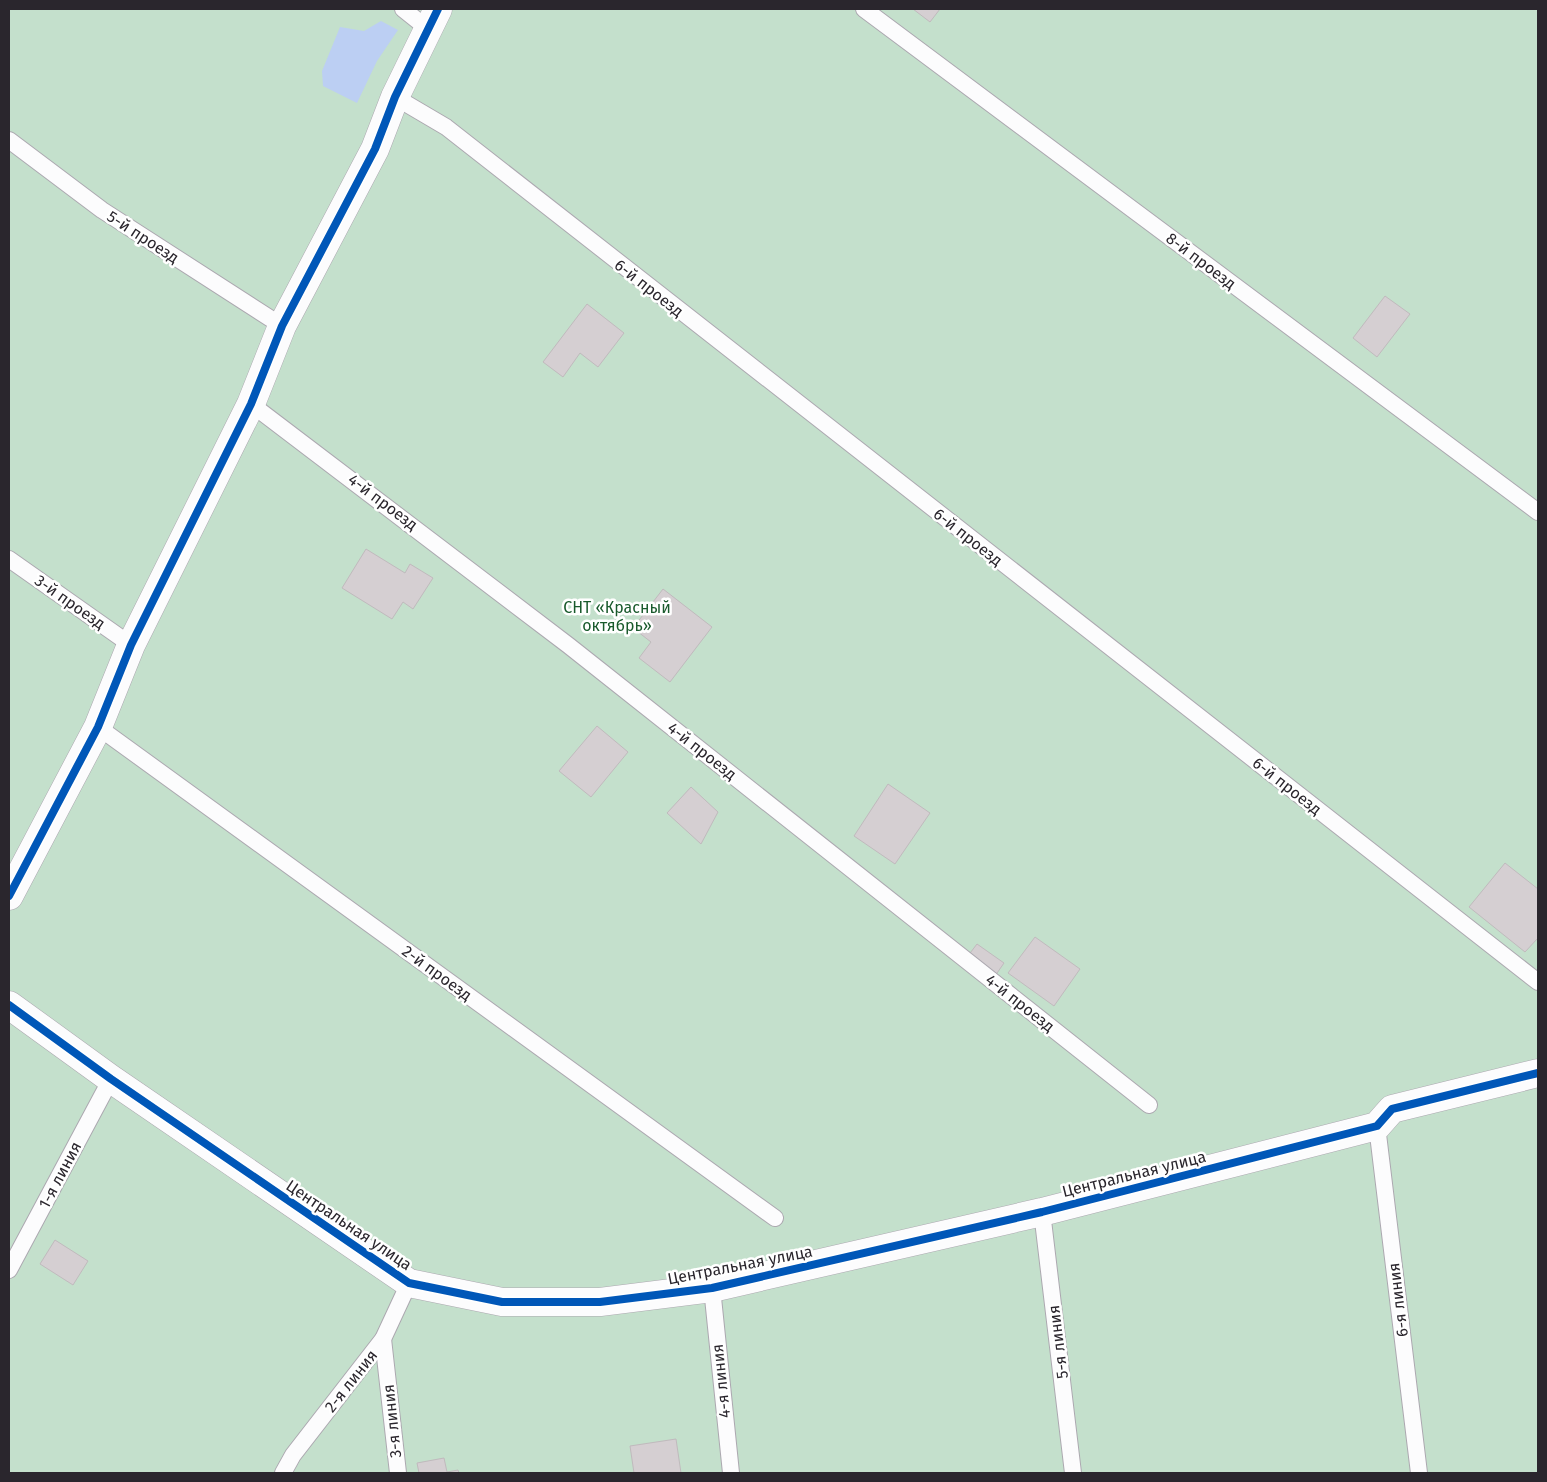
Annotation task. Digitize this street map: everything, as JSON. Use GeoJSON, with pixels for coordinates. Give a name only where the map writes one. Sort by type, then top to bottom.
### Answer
{"type":"FeatureCollection","features":[{"type":"Feature","properties":{"kind":"street"},"geometry":{"type":"LineString","coordinates":[[9,896],[98,728],[131,645],[251,404],[282,326],[375,149],[395,97],[433,19]]}},
{"type":"Feature","properties":{"kind":"street","name":"Центральная улица"},"geometry":{"type":"LineString","coordinates":[[9,1005],[111,1079],[410,1283],[502,1302],[600,1302],[712,1288],[1042,1212],[1377,1126]]}},
{"type":"Feature","properties":{"kind":"street"},"geometry":{"type":"LineString","coordinates":[[1377,1126],[1392,1109],[1538,1074]]}},
{"type":"Feature","properties":{"kind":"lane"},"geometry":{"type":"LineString","coordinates":[[403,9],[433,19]]}},
{"type":"Feature","properties":{"kind":"lane","name":"8-й проезд"},"geometry":{"type":"LineString","coordinates":[[864,9],[1538,512]]}},
{"type":"Feature","properties":{"kind":"lane","name":"6-й проезд"},"geometry":{"type":"LineString","coordinates":[[395,97],[446,127],[1538,982]]}},
{"type":"Feature","properties":{"kind":"lane","name":"5-й проезд"},"geometry":{"type":"LineString","coordinates":[[9,140],[102,210],[282,326]]}},
{"type":"Feature","properties":{"kind":"lane","name":"4-й проезд"},"geometry":{"type":"LineString","coordinates":[[251,404],[568,645],[1149,1104]]}},
{"type":"Feature","properties":{"kind":"lane","name":"3-й проезд"},"geometry":{"type":"LineString","coordinates":[[9,559],[131,645]]}},
{"type":"Feature","properties":{"kind":"lane","name":"2-й проезд"},"geometry":{"type":"LineString","coordinates":[[98,728],[776,1218]]}},
{"type":"Feature","properties":{"kind":"lane","name":"1-я линия"},"geometry":{"type":"LineString","coordinates":[[9,1270],[111,1079]]}},
{"type":"Feature","properties":{"kind":"lane","name":"6-я линия"},"geometry":{"type":"LineString","coordinates":[[1377,1126],[1419,1473]]}},
{"type":"Feature","properties":{"kind":"lane","name":"5-я линия"},"geometry":{"type":"LineString","coordinates":[[1042,1212],[1073,1473]]}},
{"type":"Feature","properties":{"kind":"lane","name":"2-я линия"},"geometry":{"type":"LineString","coordinates":[[283,1473],[293,1455],[383,1339],[410,1283]]}},
{"type":"Feature","properties":{"kind":"lane","name":"4-я линия"},"geometry":{"type":"LineString","coordinates":[[712,1288],[731,1473]]}},
{"type":"Feature","properties":{"kind":"lane","name":"3-я линия"},"geometry":{"type":"LineString","coordinates":[[383,1339],[398,1473]]}},
{"type":"Feature","properties":{"kind":"green space","name":"СНТ «Красный октябрь»"},"geometry":{"type":"Polygon","coordinates":[[[9,9],[1538,9],[1538,1473],[9,1473],[9,9]]]}},
{"type":"Feature","properties":{"kind":"water"},"geometry":{"type":"Polygon","coordinates":[[[381,21],[398,30],[377,61],[357,103],[323,86],[322,71],[340,27],[364,31],[381,21]]]}},
{"type":"Feature","properties":{"kind":"building"},"geometry":{"type":"Polygon","coordinates":[[[913,9],[940,9],[930,22],[913,9]]]}},
{"type":"Feature","properties":{"kind":"building"},"geometry":{"type":"Polygon","coordinates":[[[1385,296],[1410,314],[1377,357],[1353,338],[1385,296]]]}},
{"type":"Feature","properties":{"kind":"building"},"geometry":{"type":"Polygon","coordinates":[[[587,304],[624,333],[598,367],[580,353],[563,377],[543,362],[587,304]]]}},
{"type":"Feature","properties":{"kind":"building"},"geometry":{"type":"Polygon","coordinates":[[[366,549],[405,573],[410,564],[433,578],[413,609],[403,602],[392,619],[342,588],[366,549]]]}},
{"type":"Feature","properties":{"kind":"building"},"geometry":{"type":"Polygon","coordinates":[[[663,589],[712,627],[670,682],[639,658],[651,642],[633,628],[663,589]]]}},
{"type":"Feature","properties":{"kind":"building"},"geometry":{"type":"Polygon","coordinates":[[[597,726],[628,752],[591,797],[559,771],[597,726]]]}},
{"type":"Feature","properties":{"kind":"building"},"geometry":{"type":"Polygon","coordinates":[[[888,784],[930,813],[895,864],[854,836],[888,784]]]}},
{"type":"Feature","properties":{"kind":"building"},"geometry":{"type":"Polygon","coordinates":[[[691,787],[718,812],[701,844],[667,813],[691,787]]]}},
{"type":"Feature","properties":{"kind":"building"},"geometry":{"type":"Polygon","coordinates":[[[1505,863],[1538,889],[1538,938],[1525,952],[1469,907],[1505,863]]]}},
{"type":"Feature","properties":{"kind":"building"},"geometry":{"type":"Polygon","coordinates":[[[1035,937],[1080,969],[1054,1006],[1008,973],[1035,937]]]}},
{"type":"Feature","properties":{"kind":"building"},"geometry":{"type":"Polygon","coordinates":[[[977,944],[1004,963],[995,976],[967,957],[977,944]]]}},
{"type":"Feature","properties":{"kind":"building"},"geometry":{"type":"Polygon","coordinates":[[[55,1240],[88,1261],[73,1285],[40,1264],[55,1240]]]}},
{"type":"Feature","properties":{"kind":"building"},"geometry":{"type":"Polygon","coordinates":[[[676,1439],[681,1473],[634,1473],[630,1446],[676,1439]]]}},
{"type":"Feature","properties":{"kind":"building"},"geometry":{"type":"Polygon","coordinates":[[[444,1458],[447,1472],[458,1470],[459,1473],[419,1473],[417,1463],[444,1458]]]}},
{"type":"Feature","properties":{"kind":"cycle path"},"geometry":{"type":"LineString","coordinates":[[9,896],[98,727],[131,645],[251,404],[282,326],[375,149],[395,97],[438,9]]}},
{"type":"Feature","properties":{"kind":"cycle path"},"geometry":{"type":"LineString","coordinates":[[9,1005],[111,1079],[409,1283],[502,1302],[600,1302],[712,1288],[1042,1212],[1377,1126],[1392,1109],[1538,1073]]}}]}
